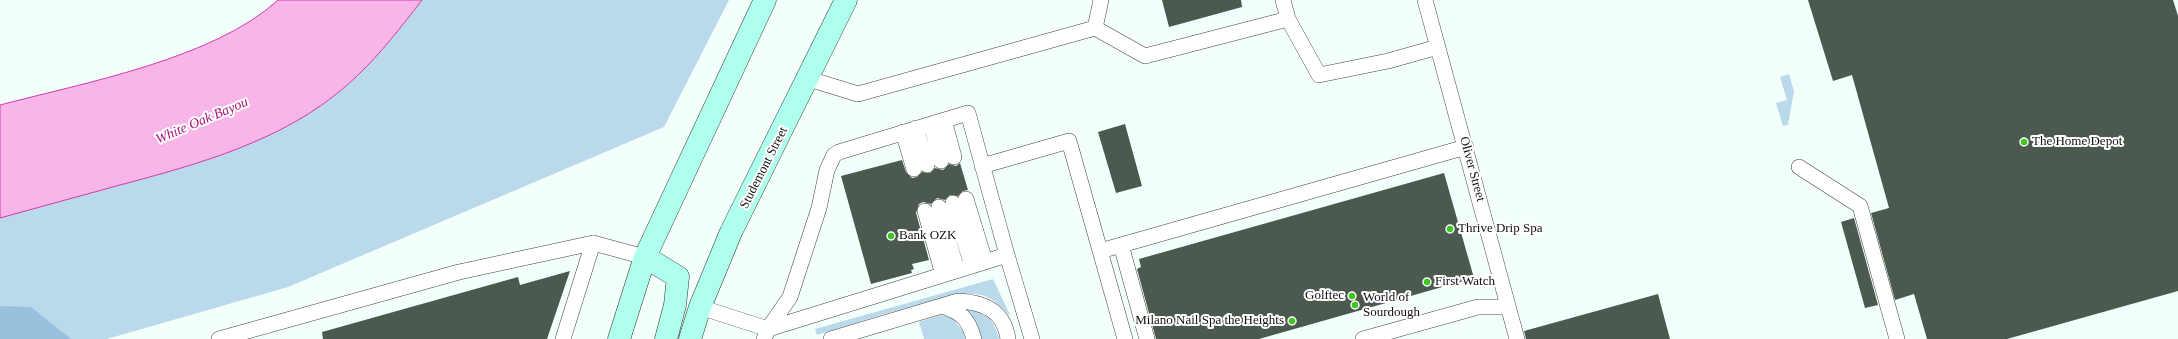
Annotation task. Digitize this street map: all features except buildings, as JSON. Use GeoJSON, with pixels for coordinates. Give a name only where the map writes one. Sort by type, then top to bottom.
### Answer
{"type":"FeatureCollection","features":[{"type":"Feature","properties":{"kind":"main road"},"geometry":{"type":"LineString","coordinates":[[618,339],[645,257],[765,0]]}},
{"type":"Feature","properties":{"kind":"main road","name":"Studemont Street"},"geometry":{"type":"LineString","coordinates":[[690,339],[700,307],[731,232],[809,79],[846,0]]}},
{"type":"Feature","properties":{"kind":"main road"},"geometry":{"type":"LineString","coordinates":[[645,257],[678,277],[675,306],[666,339]]}},
{"type":"Feature","properties":{"kind":"lane"},"geometry":{"type":"LineString","coordinates":[[1095,28],[1101,0]]}},
{"type":"Feature","properties":{"kind":"lane"},"geometry":{"type":"LineString","coordinates":[[1283,0],[1288,19],[1319,75],[1388,61],[1438,47]]}},
{"type":"Feature","properties":{"kind":"lane","name":"Oliver Street"},"geometry":{"type":"LineString","coordinates":[[1426,0],[1517,339]]}},
{"type":"Feature","properties":{"kind":"lane"},"geometry":{"type":"LineString","coordinates":[[809,79],[858,94],[1095,28],[1145,56],[1288,19]]}},
{"type":"Feature","properties":{"kind":"lane"},"geometry":{"type":"LineString","coordinates":[[766,334],[790,297],[820,208],[827,170],[834,155],[839,152],[968,113],[1032,339]]}},
{"type":"Feature","properties":{"kind":"lane"},"geometry":{"type":"LineString","coordinates":[[937,122],[948,159]]}},
{"type":"Feature","properties":{"kind":"lane"},"geometry":{"type":"LineString","coordinates":[[910,130],[920,167]]}},
{"type":"Feature","properties":{"kind":"lane"},"geometry":{"type":"LineString","coordinates":[[982,166],[1069,141],[1125,339]]}},
{"type":"Feature","properties":{"kind":"lane"},"geometry":{"type":"LineString","coordinates":[[1100,251],[1466,147]]}},
{"type":"Feature","properties":{"kind":"lane"},"geometry":{"type":"LineString","coordinates":[[1799,167],[1860,206],[1897,339]]}},
{"type":"Feature","properties":{"kind":"lane"},"geometry":{"type":"LineString","coordinates":[[960,201],[978,263]]}},
{"type":"Feature","properties":{"kind":"lane"},"geometry":{"type":"LineString","coordinates":[[932,209],[950,272]]}},
{"type":"Feature","properties":{"kind":"lane"},"geometry":{"type":"LineString","coordinates":[[218,339],[459,272],[593,243],[645,257]]}},
{"type":"Feature","properties":{"kind":"lane"},"geometry":{"type":"LineString","coordinates":[[563,339],[593,243]]}},
{"type":"Feature","properties":{"kind":"lane"},"geometry":{"type":"LineString","coordinates":[[1122,245],[1147,339]]}},
{"type":"Feature","properties":{"kind":"lane"},"geometry":{"type":"LineString","coordinates":[[700,307],[766,334],[950,272],[1007,255]]}},
{"type":"Feature","properties":{"kind":"lane"},"geometry":{"type":"LineString","coordinates":[[831,339],[958,301],[974,302],[989,307],[997,313],[1002,320],[1008,339]]}},
{"type":"Feature","properties":{"kind":"lane"},"geometry":{"type":"LineString","coordinates":[[942,306],[959,312],[966,321],[974,339]]}},
{"type":"Feature","properties":{"kind":"lane"},"geometry":{"type":"LineString","coordinates":[[1363,339],[1478,307],[1508,307]]}},
{"type":"Feature","properties":{"kind":"shaded area"},"geometry":{"type":"Polygon","coordinates":[[[422,0],[729,0],[664,127],[288,287],[107,339],[0,339],[0,218],[210,159],[268,136],[295,122],[346,86],[386,45],[422,0]]]}},
{"type":"Feature","properties":{"kind":"shaded area"},"geometry":{"type":"Polygon","coordinates":[[[1789,74],[1794,91],[1788,125],[1783,126],[1776,103],[1787,100],[1780,77],[1789,74]]]}},
{"type":"Feature","properties":{"kind":"shaded area"},"geometry":{"type":"Polygon","coordinates":[[[993,279],[1011,317],[994,301],[982,295],[969,294],[927,302],[817,335],[815,329],[993,279]]]}},
{"type":"Feature","properties":{"kind":"shaded area"},"geometry":{"type":"Polygon","coordinates":[[[0,306],[31,307],[71,339],[0,339],[0,306]]]}},
{"type":"Feature","properties":{"kind":"shaded area"},"geometry":{"type":"Polygon","coordinates":[[[963,308],[976,311],[987,317],[994,326],[999,339],[976,339],[963,308]]]}},
{"type":"Feature","properties":{"kind":"shaded area"},"geometry":{"type":"Polygon","coordinates":[[[940,315],[952,317],[963,332],[965,339],[924,339],[919,322],[940,315]]]}},
{"type":"Feature","properties":{"kind":"water","name":"White Oak Bayou"},"geometry":{"type":"Polygon","coordinates":[[[278,0],[422,0],[386,45],[346,86],[295,122],[268,136],[210,159],[0,218],[0,105],[108,78],[184,53],[219,38],[251,21],[278,0]]]}},
{"type":"Feature","properties":{"kind":"place","name":"The Home Depot"},"geometry":{"type":"Point","coordinates":[2024,142]}},
{"type":"Feature","properties":{"kind":"place","name":"Thrive Drip Spa"},"geometry":{"type":"Point","coordinates":[1450,229]}},
{"type":"Feature","properties":{"kind":"place","name":"Bank OZK"},"geometry":{"type":"Point","coordinates":[891,236]}},
{"type":"Feature","properties":{"kind":"place","name":"First Watch"},"geometry":{"type":"Point","coordinates":[1427,282]}},
{"type":"Feature","properties":{"kind":"place","name":"Golftec"},"geometry":{"type":"Point","coordinates":[1352,296]}},
{"type":"Feature","properties":{"kind":"place","name":"World of Sourdough"},"geometry":{"type":"Point","coordinates":[1355,305]}},
{"type":"Feature","properties":{"kind":"place","name":"Milano Nail Spa the Heights"},"geometry":{"type":"Point","coordinates":[1292,321]}}]}
